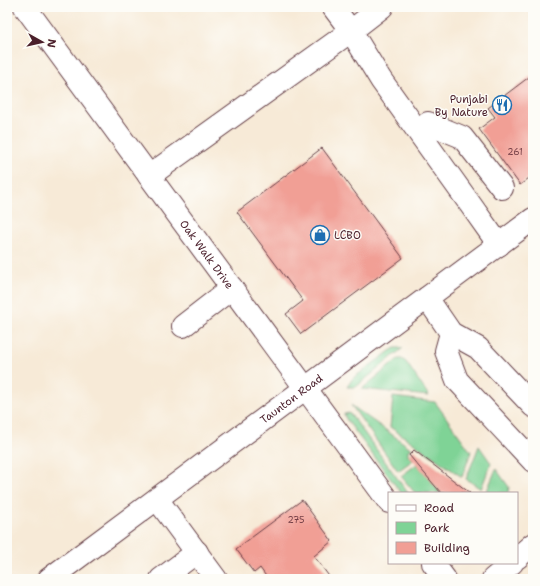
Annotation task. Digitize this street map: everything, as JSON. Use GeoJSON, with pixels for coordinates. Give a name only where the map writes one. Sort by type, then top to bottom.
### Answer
{"type":"FeatureCollection","features":[{"type":"Feature","properties":{"kind":"street","name":"Oak Walk Drive"},"geometry":{"type":"LineString","coordinates":[[24,7],[388,501]]}},
{"type":"Feature","properties":{"kind":"street"},"geometry":{"type":"LineString","coordinates":[[333,7],[351,31],[381,80],[499,245]]}},
{"type":"Feature","properties":{"kind":"street"},"geometry":{"type":"LineString","coordinates":[[149,176],[351,31],[382,7]]}},
{"type":"Feature","properties":{"kind":"street"},"geometry":{"type":"LineString","coordinates":[[428,123],[462,137],[502,188]]}},
{"type":"Feature","properties":{"kind":"street","name":"Taunton Road"},"geometry":{"type":"LineString","coordinates":[[49,579],[533,219]]}},
{"type":"Feature","properties":{"kind":"street"},"geometry":{"type":"LineString","coordinates":[[183,326],[232,288]]}},
{"type":"Feature","properties":{"kind":"street"},"geometry":{"type":"LineString","coordinates":[[427,298],[451,333],[478,348],[533,406]]}},
{"type":"Feature","properties":{"kind":"street"},"geometry":{"type":"LineString","coordinates":[[451,333],[446,350],[457,380],[533,461]]}},
{"type":"Feature","properties":{"kind":"street"},"geometry":{"type":"LineString","coordinates":[[157,499],[216,579]]}},
{"type":"Feature","properties":{"kind":"street"},"geometry":{"type":"LineString","coordinates":[[518,557],[533,544]]}},
{"type":"Feature","properties":{"kind":"street"},"geometry":{"type":"LineString","coordinates":[[161,579],[197,552]]}},
{"type":"Feature","properties":{"kind":"street"},"geometry":{"type":"LineString","coordinates":[[434,564],[445,579]]}},
{"type":"Feature","properties":{"kind":"street"},"geometry":{"type":"LineString","coordinates":[[493,579],[511,564]]}},
{"type":"Feature","properties":{"kind":"green space"},"geometry":{"type":"Polygon","coordinates":[[[395,348],[403,348],[356,387],[347,387],[353,378],[395,348]]]}},
{"type":"Feature","properties":{"kind":"green space"},"geometry":{"type":"Polygon","coordinates":[[[398,359],[402,359],[406,362],[429,396],[362,389],[398,359]]]}},
{"type":"Feature","properties":{"kind":"green space"},"geometry":{"type":"Polygon","coordinates":[[[393,397],[435,402],[471,452],[462,477],[390,427],[393,397]]]}},
{"type":"Feature","properties":{"kind":"green space"},"geometry":{"type":"Polygon","coordinates":[[[351,405],[412,449],[408,450],[408,455],[413,460],[398,471],[351,405]]]}},
{"type":"Feature","properties":{"kind":"green space"},"geometry":{"type":"Polygon","coordinates":[[[349,413],[352,416],[407,492],[400,492],[346,419],[344,414],[349,413]]]}},
{"type":"Feature","properties":{"kind":"green space"},"geometry":{"type":"Polygon","coordinates":[[[479,446],[491,463],[481,489],[466,479],[479,446]]]}},
{"type":"Feature","properties":{"kind":"green space"},"geometry":{"type":"Polygon","coordinates":[[[417,464],[440,492],[414,492],[401,476],[417,464]]]}},
{"type":"Feature","properties":{"kind":"green space"},"geometry":{"type":"Polygon","coordinates":[[[496,469],[509,487],[508,492],[486,492],[496,469]]]}},
{"type":"Feature","properties":{"kind":"building"},"geometry":{"type":"Polygon","coordinates":[[[533,74],[533,175],[520,185],[479,129],[495,117],[488,108],[533,74]]]}},
{"type":"Feature","properties":{"kind":"building","name":"LCBO"},"geometry":{"type":"Polygon","coordinates":[[[322,148],[403,258],[301,334],[286,314],[303,301],[237,212],[322,148]]]}},
{"type":"Feature","properties":{"kind":"building"},"geometry":{"type":"Polygon","coordinates":[[[414,450],[469,492],[440,492],[409,455],[414,450]]]}},
{"type":"Feature","properties":{"kind":"building"},"geometry":{"type":"Polygon","coordinates":[[[302,500],[332,541],[314,556],[331,579],[268,579],[260,568],[254,573],[236,549],[302,500]]]}},
{"type":"Feature","properties":{"kind":"place","name":"Punjabi By Nature"},"geometry":{"type":"Point","coordinates":[502,105]}},
{"type":"Feature","properties":{"kind":"place","name":"LCBO"},"geometry":{"type":"Point","coordinates":[320,235]}}]}
